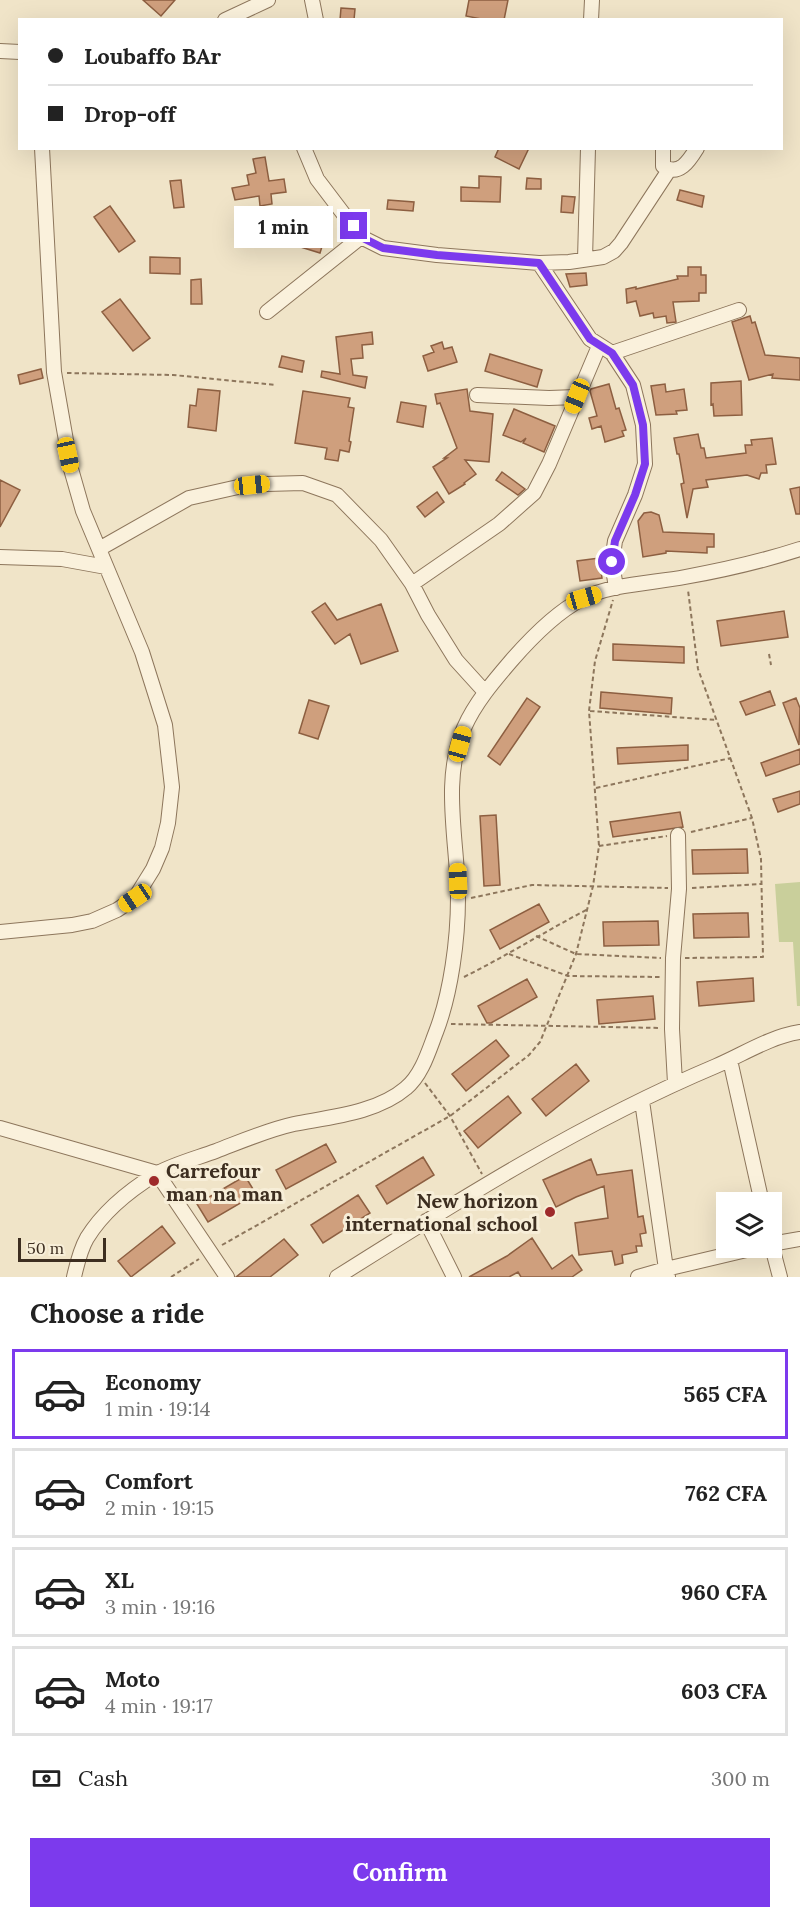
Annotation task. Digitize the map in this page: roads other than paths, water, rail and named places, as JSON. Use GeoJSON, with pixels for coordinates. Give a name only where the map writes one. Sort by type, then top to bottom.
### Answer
{"type":"FeatureCollection","features":[{"type":"Feature","properties":{"kind":"street"},"geometry":{"type":"LineString","coordinates":[[229,18],[268,0]]}},
{"type":"Feature","properties":{"kind":"street"},"geometry":{"type":"LineString","coordinates":[[312,0],[316,18]]}},
{"type":"Feature","properties":{"kind":"street"},"geometry":{"type":"LineString","coordinates":[[591,0],[591,18]]}},
{"type":"Feature","properties":{"kind":"street"},"geometry":{"type":"LineString","coordinates":[[0,51],[18,52]]}},
{"type":"Feature","properties":{"kind":"street"},"geometry":{"type":"LineString","coordinates":[[0,932],[92,921],[117,910],[135,898],[144,886],[162,848],[168,823],[172,787],[165,725],[141,652],[76,492],[54,372],[42,150]]}},
{"type":"Feature","properties":{"kind":"street"},"geometry":{"type":"LineString","coordinates":[[305,150],[317,179],[361,237],[383,248],[539,263],[569,262],[603,257],[614,251],[669,170]]}},
{"type":"Feature","properties":{"kind":"street"},"geometry":{"type":"LineString","coordinates":[[585,259],[588,150]]}},
{"type":"Feature","properties":{"kind":"street"},"geometry":{"type":"LineString","coordinates":[[663,150],[663,166],[669,170],[678,170],[687,164],[696,150]]}},
{"type":"Feature","properties":{"kind":"street"},"geometry":{"type":"LineString","coordinates":[[267,312],[361,237]]}},
{"type":"Feature","properties":{"kind":"street"},"geometry":{"type":"LineString","coordinates":[[539,263],[590,339],[612,353],[633,385],[643,425],[645,464],[635,495],[615,541],[612,562],[616,588]]}},
{"type":"Feature","properties":{"kind":"street"},"geometry":{"type":"LineString","coordinates":[[612,353],[739,310]]}},
{"type":"Feature","properties":{"kind":"street"},"geometry":{"type":"LineString","coordinates":[[412,584],[499,524],[534,493],[549,464],[599,346]]}},
{"type":"Feature","properties":{"kind":"street"},"geometry":{"type":"LineString","coordinates":[[477,396],[549,398],[577,396]]}},
{"type":"Feature","properties":{"kind":"street"},"geometry":{"type":"LineString","coordinates":[[99,549],[189,498],[238,487],[303,483],[337,495],[381,540],[412,584],[456,660],[485,692]]}},
{"type":"Feature","properties":{"kind":"street"},"geometry":{"type":"LineString","coordinates":[[74,1277],[78,1258],[87,1238],[101,1220],[116,1203],[157,1173],[273,1129],[369,1107],[407,1088],[418,1073],[439,1024],[448,985],[459,900],[453,794],[456,758],[463,729],[485,692],[532,639],[559,615],[584,598],[616,588],[687,577],[800,549]]}},
{"type":"Feature","properties":{"kind":"street"},"geometry":{"type":"LineString","coordinates":[[0,557],[62,559],[106,567]]}},
{"type":"Feature","properties":{"kind":"street"},"geometry":{"type":"LineString","coordinates":[[675,1083],[672,977],[679,889],[678,835]]}},
{"type":"Feature","properties":{"kind":"street"},"geometry":{"type":"LineString","coordinates":[[337,1277],[488,1184],[675,1083],[730,1060],[759,1044],[800,1032]]}},
{"type":"Feature","properties":{"kind":"street"},"geometry":{"type":"LineString","coordinates":[[730,1060],[760,1192]]}},
{"type":"Feature","properties":{"kind":"street"},"geometry":{"type":"LineString","coordinates":[[642,1101],[667,1273]]}},
{"type":"Feature","properties":{"kind":"street"},"geometry":{"type":"LineString","coordinates":[[0,1128],[157,1173],[227,1277]]}},
{"type":"Feature","properties":{"kind":"street"},"geometry":{"type":"LineString","coordinates":[[426,1221],[454,1277]]}},
{"type":"Feature","properties":{"kind":"street"},"geometry":{"type":"LineString","coordinates":[[782,1242],[800,1239]]}},
{"type":"Feature","properties":{"kind":"street"},"geometry":{"type":"LineString","coordinates":[[638,1277],[667,1273],[720,1258]]}},
{"type":"Feature","properties":{"kind":"street"},"geometry":{"type":"LineString","coordinates":[[775,1258],[780,1277]]}},
{"type":"Feature","properties":{"kind":"place","name":"Carrefour man na man"},"geometry":{"type":"Point","coordinates":[154,1181]}},
{"type":"Feature","properties":{"kind":"place","name":"New horizon international school"},"geometry":{"type":"Point","coordinates":[550,1212]}}]}
